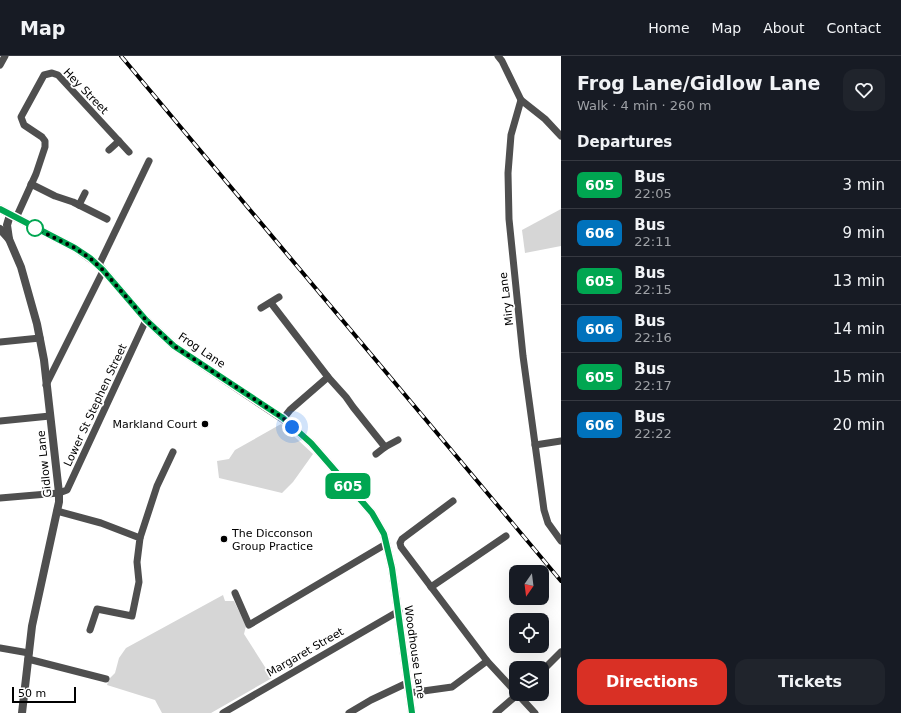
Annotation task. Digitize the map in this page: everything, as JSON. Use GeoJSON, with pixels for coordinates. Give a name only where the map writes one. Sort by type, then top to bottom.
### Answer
{"type":"FeatureCollection","features":[{"type":"Feature","properties":{"kind":"street"},"geometry":{"type":"LineString","coordinates":[[0,65],[5,56]]}},
{"type":"Feature","properties":{"kind":"street"},"geometry":{"type":"LineString","coordinates":[[498,56],[502,61],[521,100],[545,119],[561,136]]}},
{"type":"Feature","properties":{"kind":"street","name":"Hey Street"},"geometry":{"type":"LineString","coordinates":[[31,184],[45,150],[45,143],[41,135],[24,125],[21,117],[41,79],[46,74],[55,74],[60,77],[129,152]]}},
{"type":"Feature","properties":{"kind":"street","name":"Miry Lane"},"geometry":{"type":"LineString","coordinates":[[521,100],[511,135],[508,173],[509,219],[513,269],[544,510],[548,523],[561,541]]}},
{"type":"Feature","properties":{"kind":"street"},"geometry":{"type":"LineString","coordinates":[[109,150],[119,141]]}},
{"type":"Feature","properties":{"kind":"street"},"geometry":{"type":"LineString","coordinates":[[46,385],[149,161]]}},
{"type":"Feature","properties":{"kind":"street"},"geometry":{"type":"LineString","coordinates":[[13,216],[31,184],[107,219]]}},
{"type":"Feature","properties":{"kind":"street"},"geometry":{"type":"LineString","coordinates":[[79,205],[86,193]]}},
{"type":"Feature","properties":{"kind":"street","name":"Frog Lane"},"geometry":{"type":"LineString","coordinates":[[0,209],[75,248],[101,268],[146,320],[174,346],[283,418],[311,443],[361,500],[380,525]]}},
{"type":"Feature","properties":{"kind":"street","name":"Gidlow Lane"},"geometry":{"type":"LineString","coordinates":[[13,216],[7,225],[9,239],[21,267],[40,338],[59,493],[59,502],[32,626],[22,713]]}},
{"type":"Feature","properties":{"kind":"street","name":"Gidlow Lane"},"geometry":{"type":"LineString","coordinates":[[0,229],[9,239]]}},
{"type":"Feature","properties":{"kind":"street"},"geometry":{"type":"LineString","coordinates":[[261,308],[279,297]]}},
{"type":"Feature","properties":{"kind":"street"},"geometry":{"type":"LineString","coordinates":[[271,303],[328,377],[346,397],[385,447]]}},
{"type":"Feature","properties":{"kind":"street","name":"Lower St Stephen Street"},"geometry":{"type":"LineString","coordinates":[[59,493],[67,490],[146,320]]}},
{"type":"Feature","properties":{"kind":"street"},"geometry":{"type":"LineString","coordinates":[[0,342],[40,338]]}},
{"type":"Feature","properties":{"kind":"street"},"geometry":{"type":"LineString","coordinates":[[283,418],[328,377]]}},
{"type":"Feature","properties":{"kind":"street"},"geometry":{"type":"LineString","coordinates":[[0,421],[50,416]]}},
{"type":"Feature","properties":{"kind":"street"},"geometry":{"type":"LineString","coordinates":[[376,454],[398,440]]}},
{"type":"Feature","properties":{"kind":"street"},"geometry":{"type":"LineString","coordinates":[[535,445],[561,441]]}},
{"type":"Feature","properties":{"kind":"street"},"geometry":{"type":"LineString","coordinates":[[90,630],[98,610],[132,616],[140,582],[137,562],[140,538],[158,486],[173,452]]}},
{"type":"Feature","properties":{"kind":"street"},"geometry":{"type":"LineString","coordinates":[[0,498],[59,493]]}},
{"type":"Feature","properties":{"kind":"street"},"geometry":{"type":"LineString","coordinates":[[454,501],[402,539],[400,543],[401,547],[487,661],[509,685]]}},
{"type":"Feature","properties":{"kind":"street"},"geometry":{"type":"LineString","coordinates":[[57,511],[101,523],[140,538]]}},
{"type":"Feature","properties":{"kind":"street","name":"Woodhouse Lane"},"geometry":{"type":"LineString","coordinates":[[380,525],[392,568],[412,713]]}},
{"type":"Feature","properties":{"kind":"street"},"geometry":{"type":"LineString","coordinates":[[431,587],[506,536]]}},
{"type":"Feature","properties":{"kind":"street"},"geometry":{"type":"LineString","coordinates":[[234,593],[249,625],[386,544]]}},
{"type":"Feature","properties":{"kind":"street","name":"Margaret Street"},"geometry":{"type":"LineString","coordinates":[[223,713],[399,611]]}},
{"type":"Feature","properties":{"kind":"street"},"geometry":{"type":"LineString","coordinates":[[0,648],[106,679]]}},
{"type":"Feature","properties":{"kind":"street"},"geometry":{"type":"LineString","coordinates":[[549,664],[561,652]]}},
{"type":"Feature","properties":{"kind":"street"},"geometry":{"type":"LineString","coordinates":[[410,693],[452,687],[487,661]]}},
{"type":"Feature","properties":{"kind":"street"},"geometry":{"type":"LineString","coordinates":[[349,713],[371,700],[407,683]]}},
{"type":"Feature","properties":{"kind":"street"},"geometry":{"type":"LineString","coordinates":[[496,713],[511,701]]}},
{"type":"Feature","properties":{"kind":"street"},"geometry":{"type":"LineString","coordinates":[[524,701],[535,713]]}},
{"type":"Feature","properties":{"kind":"shaded area"},"geometry":{"type":"Polygon","coordinates":[[[561,209],[561,246],[525,253],[522,230],[561,209]]]}},
{"type":"Feature","properties":{"kind":"shaded area"},"geometry":{"type":"Polygon","coordinates":[[[281,424],[313,454],[293,482],[282,493],[219,478],[217,461],[229,459],[235,450],[281,424]]]}},
{"type":"Feature","properties":{"kind":"shaded area"},"geometry":{"type":"Polygon","coordinates":[[[223,595],[225,601],[234,601],[246,626],[244,634],[272,678],[211,713],[162,713],[155,700],[107,685],[109,679],[115,673],[119,658],[126,648],[223,595]]]}},
{"type":"Feature","properties":{"kind":"railway"},"geometry":{"type":"LineString","coordinates":[[121,56],[561,581]]}},
{"type":"Feature","properties":{"kind":"bus line","name":"605"},"geometry":{"type":"LineString","coordinates":[[0,209],[75,248],[99,265],[146,320],[174,346],[283,418],[311,443],[372,513],[384,534],[392,568],[412,713]]}},
{"type":"Feature","properties":{"kind":"place","name":"Markland Court"},"geometry":{"type":"Point","coordinates":[205,424]}},
{"type":"Feature","properties":{"kind":"place","name":"The Dicconson Group Practice"},"geometry":{"type":"Point","coordinates":[224,539]}},
{"type":"Feature","properties":{"kind":"route"},"geometry":{"type":"LineString","coordinates":[[35,228],[75,248],[90,258],[99,265],[146,320],[174,346],[283,418],[292,427]]}}]}
